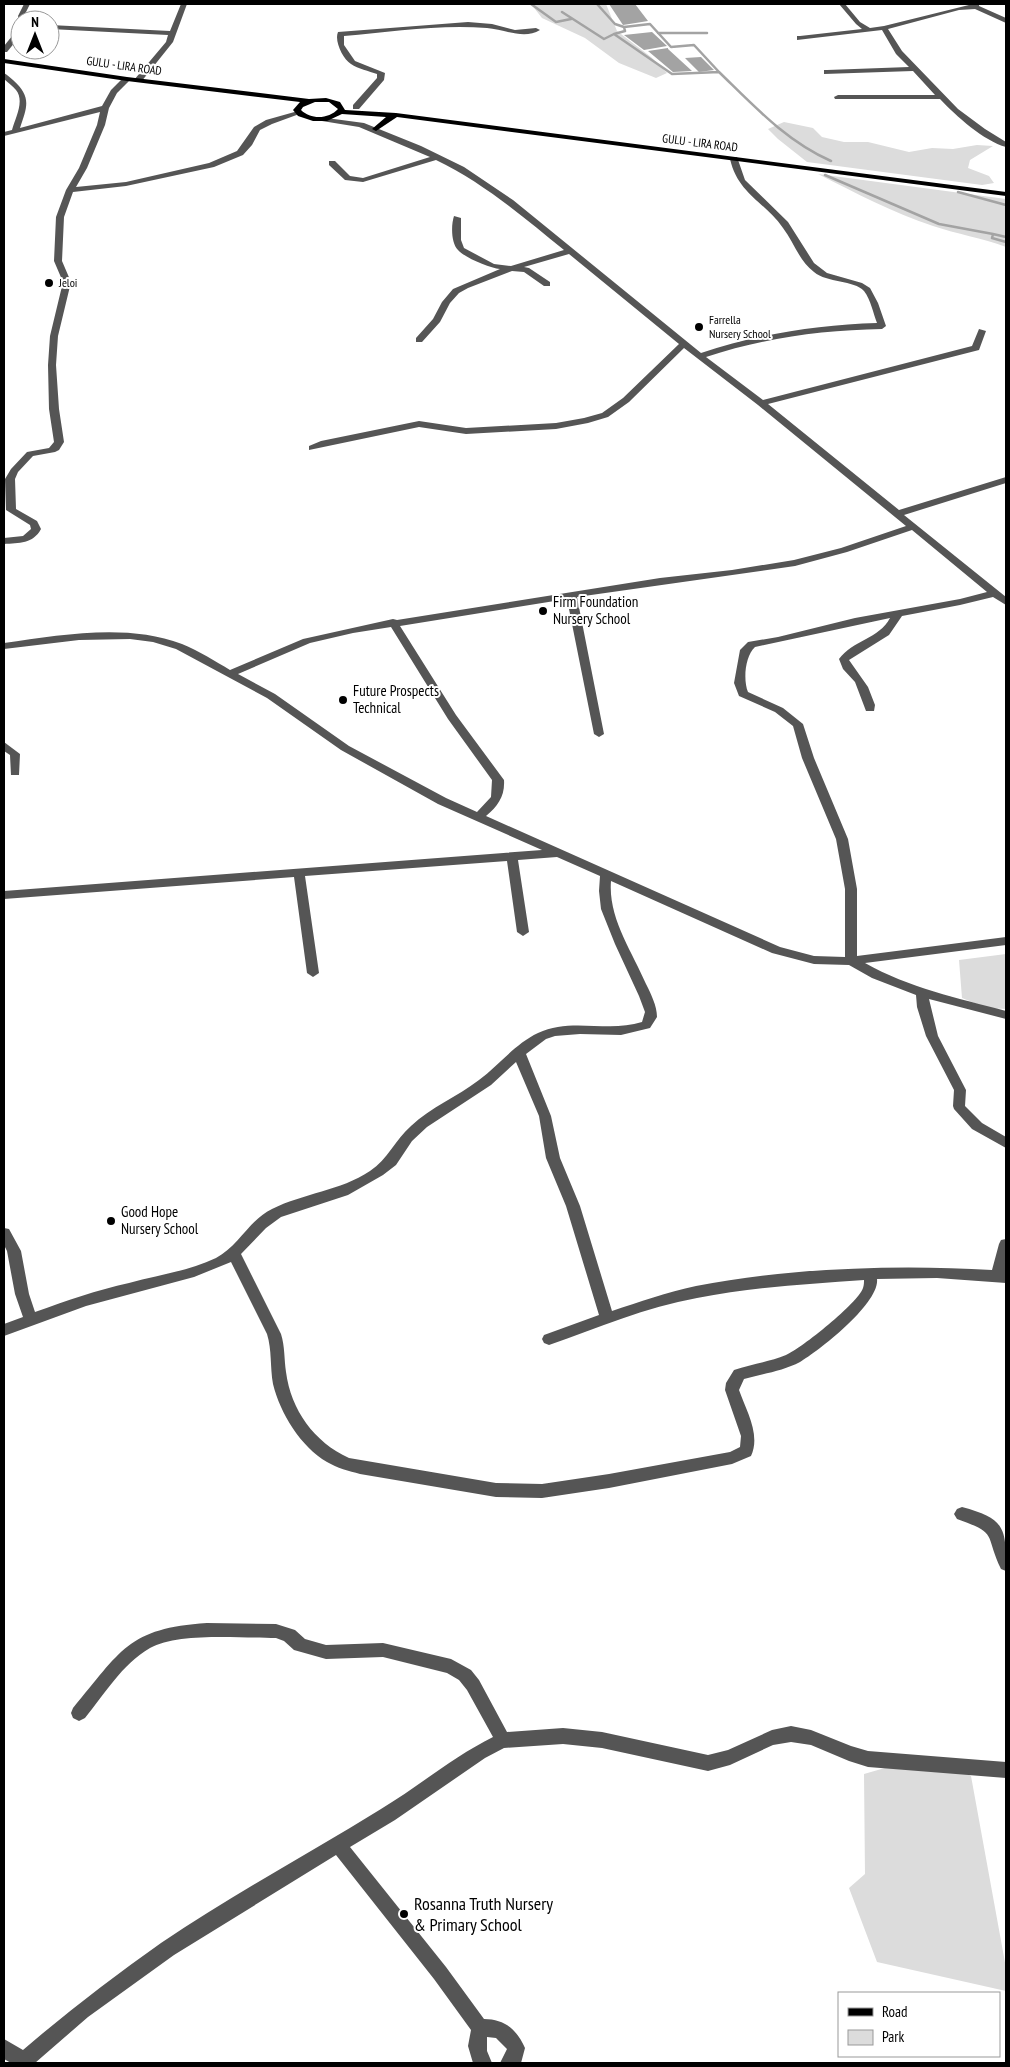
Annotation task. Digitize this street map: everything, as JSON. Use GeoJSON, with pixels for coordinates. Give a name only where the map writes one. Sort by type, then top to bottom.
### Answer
{"type":"FeatureCollection","features":[{"type":"Feature","properties":{"kind":"main road","name":"GULU - LIRA ROAD"},"geometry":{"type":"LineString","coordinates":[[7,61],[127,79],[240,93]]}},
{"type":"Feature","properties":{"kind":"main road"},"geometry":{"type":"LineString","coordinates":[[240,93],[298,112],[308,118],[322,119],[340,110],[356,107],[394,115]]}},
{"type":"Feature","properties":{"kind":"main road"},"geometry":{"type":"LineString","coordinates":[[240,93],[307,101],[329,100],[340,110],[394,115]]}},
{"type":"Feature","properties":{"kind":"main road"},"geometry":{"type":"LineString","coordinates":[[298,112],[300,105],[307,101]]}},
{"type":"Feature","properties":{"kind":"main road"},"geometry":{"type":"LineString","coordinates":[[376,130],[394,115]]}},
{"type":"Feature","properties":{"kind":"main road","name":"GULU - LIRA ROAD"},"geometry":{"type":"LineString","coordinates":[[394,115],[1006,194]]}},
{"type":"Feature","properties":{"kind":"street"},"geometry":{"type":"LineString","coordinates":[[138,80],[152,65],[174,33],[184,4]]}},
{"type":"Feature","properties":{"kind":"street"},"geometry":{"type":"LineString","coordinates":[[842,4],[858,23],[867,29]]}},
{"type":"Feature","properties":{"kind":"street"},"geometry":{"type":"LineString","coordinates":[[800,38],[884,28],[959,8],[976,6],[1006,21]]}},
{"type":"Feature","properties":{"kind":"street"},"geometry":{"type":"LineString","coordinates":[[356,107],[381,78],[380,74],[352,62],[339,43],[338,38],[341,34],[468,24],[492,26],[516,32],[536,30]]}},
{"type":"Feature","properties":{"kind":"street"},"geometry":{"type":"LineString","coordinates":[[60,27],[174,33]]}},
{"type":"Feature","properties":{"kind":"street"},"geometry":{"type":"LineString","coordinates":[[884,28],[899,52],[942,97],[966,120],[1006,145]]}},
{"type":"Feature","properties":{"kind":"street"},"geometry":{"type":"LineString","coordinates":[[7,61],[4,73],[20,89],[23,102],[15,131]]}},
{"type":"Feature","properties":{"kind":"street"},"geometry":{"type":"LineString","coordinates":[[827,72],[917,69]]}},
{"type":"Feature","properties":{"kind":"street"},"geometry":{"type":"LineString","coordinates":[[4,541],[31,537],[36,529],[34,523],[11,510],[9,488],[11,475],[30,454],[52,450],[56,448],[58,442],[52,365],[54,336],[67,282],[58,261],[60,217],[70,190],[83,168],[101,125],[105,108],[114,92],[127,79]]}},
{"type":"Feature","properties":{"kind":"street"},"geometry":{"type":"LineString","coordinates":[[838,97],[942,97]]}},
{"type":"Feature","properties":{"kind":"street"},"geometry":{"type":"LineString","coordinates":[[4,134],[71,120],[105,108]]}},
{"type":"Feature","properties":{"kind":"street"},"geometry":{"type":"LineString","coordinates":[[340,110],[361,125]]}},
{"type":"Feature","properties":{"kind":"street"},"geometry":{"type":"LineString","coordinates":[[70,190],[143,181],[219,162],[240,153],[249,143],[257,129],[269,122],[298,112]]}},
{"type":"Feature","properties":{"kind":"street"},"geometry":{"type":"LineString","coordinates":[[322,119],[361,125],[438,157],[473,176],[510,202],[1006,602]]}},
{"type":"Feature","properties":{"kind":"street"},"geometry":{"type":"LineString","coordinates":[[332,162],[348,178],[362,180],[438,157]]}},
{"type":"Feature","properties":{"kind":"street"},"geometry":{"type":"LineString","coordinates":[[700,356],[744,342],[783,334],[832,327],[882,326],[867,290],[858,285],[824,276],[815,268],[798,248],[783,222],[742,183],[737,174],[734,159]]}},
{"type":"Feature","properties":{"kind":"street"},"geometry":{"type":"LineString","coordinates":[[457,218],[456,236],[461,249],[484,263],[526,270],[547,284]]}},
{"type":"Feature","properties":{"kind":"street"},"geometry":{"type":"LineString","coordinates":[[419,340],[437,320],[446,302],[456,291],[509,268],[571,251]]}},
{"type":"Feature","properties":{"kind":"street"},"geometry":{"type":"LineString","coordinates":[[761,403],[976,348],[982,331]]}},
{"type":"Feature","properties":{"kind":"street"},"geometry":{"type":"LineString","coordinates":[[312,448],[324,443],[419,424],[466,431],[556,426],[586,421],[604,415],[626,400],[659,366],[684,344]]}},
{"type":"Feature","properties":{"kind":"street"},"geometry":{"type":"LineString","coordinates":[[896,514],[1006,480]]}},
{"type":"Feature","properties":{"kind":"street"},"geometry":{"type":"LineString","coordinates":[[231,674],[307,641],[393,622],[660,581],[732,573],[795,563],[835,553],[912,527]]}},
{"type":"Feature","properties":{"kind":"street"},"geometry":{"type":"LineString","coordinates":[[851,961],[850,889],[842,839],[808,758],[798,724],[779,710],[743,694],[739,683],[745,650],[752,644],[778,640],[855,621],[897,615],[960,602],[995,593]]}},
{"type":"Feature","properties":{"kind":"street"},"geometry":{"type":"LineString","coordinates":[[571,595],[599,734]]}},
{"type":"Feature","properties":{"kind":"street"},"geometry":{"type":"LineString","coordinates":[[870,709],[869,702],[858,677],[847,666],[844,659],[851,653],[884,636],[897,615]]}},
{"type":"Feature","properties":{"kind":"street"},"geometry":{"type":"LineString","coordinates":[[393,622],[452,717],[498,780],[498,797],[490,808],[478,817]]}},
{"type":"Feature","properties":{"kind":"street"},"geometry":{"type":"LineString","coordinates":[[4,646],[79,638],[140,637],[180,647],[271,696],[345,748],[433,797],[776,950],[814,960],[851,961],[1006,941]]}},
{"type":"Feature","properties":{"kind":"street"},"geometry":{"type":"LineString","coordinates":[[4,746],[15,754],[15,772]]}},
{"type":"Feature","properties":{"kind":"street"},"geometry":{"type":"LineString","coordinates":[[4,895],[512,858],[556,853]]}},
{"type":"Feature","properties":{"kind":"street"},"geometry":{"type":"LineString","coordinates":[[512,858],[523,932]]}},
{"type":"Feature","properties":{"kind":"street"},"geometry":{"type":"LineString","coordinates":[[299,874],[313,973]]}},
{"type":"Feature","properties":{"kind":"street"},"geometry":{"type":"LineString","coordinates":[[4,1330],[114,1292],[187,1274],[222,1262],[234,1254],[270,1216],[286,1208],[329,1197],[350,1189],[379,1172],[392,1160],[413,1132],[435,1114],[486,1081],[537,1039],[549,1033],[640,1028],[649,1021],[651,1012],[649,1002],[629,962],[607,905],[604,888],[606,874]]}},
{"type":"Feature","properties":{"kind":"street"},"geometry":{"type":"LineString","coordinates":[[851,961],[876,975],[922,993],[1006,1015]]}},
{"type":"Feature","properties":{"kind":"street"},"geometry":{"type":"LineString","coordinates":[[922,993],[923,1007],[932,1036],[938,1051],[959,1087],[959,1106],[962,1112],[977,1126],[1006,1143]]}},
{"type":"Feature","properties":{"kind":"street"},"geometry":{"type":"LineString","coordinates":[[519,1053],[545,1116],[553,1158],[573,1206],[607,1319]]}},
{"type":"Feature","properties":{"kind":"street"},"geometry":{"type":"LineString","coordinates":[[4,1233],[14,1251],[22,1294],[30,1320]]}},
{"type":"Feature","properties":{"kind":"street"},"geometry":{"type":"LineString","coordinates":[[549,1339],[667,1299],[746,1284],[795,1278],[869,1274],[937,1272],[1002,1276],[1006,1244]]}},
{"type":"Feature","properties":{"kind":"street"},"geometry":{"type":"LineString","coordinates":[[234,1254],[274,1334],[278,1346],[278,1370],[281,1386],[289,1408],[302,1431],[331,1457],[346,1464],[394,1474],[496,1490],[542,1491],[567,1488],[739,1456],[746,1451],[749,1442],[732,1390],[735,1378],[739,1374],[782,1362],[802,1353],[845,1318],[866,1295],[871,1286],[869,1274]]}},
{"type":"Feature","properties":{"kind":"street"},"geometry":{"type":"LineString","coordinates":[[962,1514],[982,1520],[994,1529],[1006,1564]]}},
{"type":"Feature","properties":{"kind":"street"},"geometry":{"type":"LineString","coordinates":[[79,1713],[125,1658],[145,1642],[192,1632],[276,1631],[289,1635],[300,1644],[326,1652],[383,1650],[451,1666],[465,1674],[473,1684],[503,1740]]}},
{"type":"Feature","properties":{"kind":"street"},"geometry":{"type":"LineString","coordinates":[[4,2048],[24,2063],[82,2011],[168,1949],[258,1892],[339,1846],[398,1809],[479,1752],[503,1740],[563,1736],[582,1738],[641,1747],[708,1763],[724,1760],[780,1736],[791,1734],[813,1739],[857,1757],[868,1759],[1006,1770]]}},
{"type":"Feature","properties":{"kind":"street"},"geometry":{"type":"LineString","coordinates":[[339,1846],[428,1957],[480,2028],[477,2046],[479,2057],[483,2063]]}},
{"type":"Feature","properties":{"kind":"street"},"geometry":{"type":"LineString","coordinates":[[480,2028],[496,2028],[508,2035],[516,2048],[509,2063]]}},
{"type":"Feature","properties":{"kind":"green space"},"geometry":{"type":"Polygon","coordinates":[[[531,4],[606,4],[617,31],[651,57],[667,73],[656,78],[619,63],[585,38],[542,18],[531,4]]]}},
{"type":"Feature","properties":{"kind":"green space"},"geometry":{"type":"Polygon","coordinates":[[[784,122],[813,128],[822,137],[844,142],[868,142],[909,152],[932,148],[953,149],[977,145],[993,146],[970,160],[968,168],[989,176],[994,183],[982,185],[807,162],[768,129],[784,122]]]}},
{"type":"Feature","properties":{"kind":"green space"},"geometry":{"type":"Polygon","coordinates":[[[818,174],[1006,199],[1006,247],[918,221],[818,174]]]}},
{"type":"Feature","properties":{"kind":"green space"},"geometry":{"type":"Polygon","coordinates":[[[1006,954],[1006,1009],[987,1008],[962,998],[959,960],[1006,954]]]}},
{"type":"Feature","properties":{"kind":"green space"},"geometry":{"type":"Polygon","coordinates":[[[923,1757],[932,1758],[971,1776],[1006,1968],[1006,1991],[877,1962],[849,1888],[865,1874],[864,1774],[923,1757]]]}},
{"type":"Feature","properties":{"kind":"shaded area"},"geometry":{"type":"Polygon","coordinates":[[[609,4],[635,4],[648,21],[623,25],[609,4]]]}},
{"type":"Feature","properties":{"kind":"shaded area"},"geometry":{"type":"Polygon","coordinates":[[[652,32],[667,46],[644,50],[624,35],[652,32]]]}},
{"type":"Feature","properties":{"kind":"shaded area"},"geometry":{"type":"Polygon","coordinates":[[[668,48],[692,71],[673,72],[648,51],[668,48]]]}},
{"type":"Feature","properties":{"kind":"shaded area"},"geometry":{"type":"Polygon","coordinates":[[[701,57],[714,70],[699,72],[685,58],[701,57]]]}},
{"type":"Feature","properties":{"kind":"waterway"},"geometry":{"type":"LineString","coordinates":[[531,4],[556,22],[571,19]]}},
{"type":"Feature","properties":{"kind":"waterway"},"geometry":{"type":"LineString","coordinates":[[597,4],[615,24],[624,27]]}},
{"type":"Feature","properties":{"kind":"waterway"},"geometry":{"type":"LineString","coordinates":[[562,12],[604,39],[614,34]]}},
{"type":"Feature","properties":{"kind":"waterway"},"geometry":{"type":"LineString","coordinates":[[624,27],[650,24],[658,33]]}},
{"type":"Feature","properties":{"kind":"waterway"},"geometry":{"type":"LineString","coordinates":[[614,34],[625,31],[624,27]]}},
{"type":"Feature","properties":{"kind":"waterway"},"geometry":{"type":"LineString","coordinates":[[658,33],[707,33]]}},
{"type":"Feature","properties":{"kind":"waterway"},"geometry":{"type":"LineString","coordinates":[[658,33],[671,47],[694,45],[719,72]]}},
{"type":"Feature","properties":{"kind":"waterway"},"geometry":{"type":"LineString","coordinates":[[614,34],[672,74],[719,72]]}},
{"type":"Feature","properties":{"kind":"waterway"},"geometry":{"type":"LineString","coordinates":[[719,72],[771,122],[799,143],[831,161]]}},
{"type":"Feature","properties":{"kind":"waterway"},"geometry":{"type":"LineString","coordinates":[[825,175],[939,224],[993,234]]}},
{"type":"Feature","properties":{"kind":"waterway"},"geometry":{"type":"LineString","coordinates":[[958,192],[1006,205]]}},
{"type":"Feature","properties":{"kind":"waterway"},"geometry":{"type":"LineString","coordinates":[[993,234],[1006,237]]}},
{"type":"Feature","properties":{"kind":"waterway"},"geometry":{"type":"LineString","coordinates":[[993,234],[992,238],[1006,242]]}},
{"type":"Feature","properties":{"kind":"place","name":"Jeloi"},"geometry":{"type":"Point","coordinates":[49,283]}},
{"type":"Feature","properties":{"kind":"place","name":"Farrella Nursery School"},"geometry":{"type":"Point","coordinates":[699,327]}},
{"type":"Feature","properties":{"kind":"place","name":"Firm Foundation Nursery School"},"geometry":{"type":"Point","coordinates":[543,611]}},
{"type":"Feature","properties":{"kind":"place","name":"Future Prospects Technical"},"geometry":{"type":"Point","coordinates":[343,700]}},
{"type":"Feature","properties":{"kind":"place","name":"Good Hope Nursery School"},"geometry":{"type":"Point","coordinates":[111,1221]}},
{"type":"Feature","properties":{"kind":"place","name":"Rosanna Truth Nursery & Primary School"},"geometry":{"type":"Point","coordinates":[404,1914]}}]}
